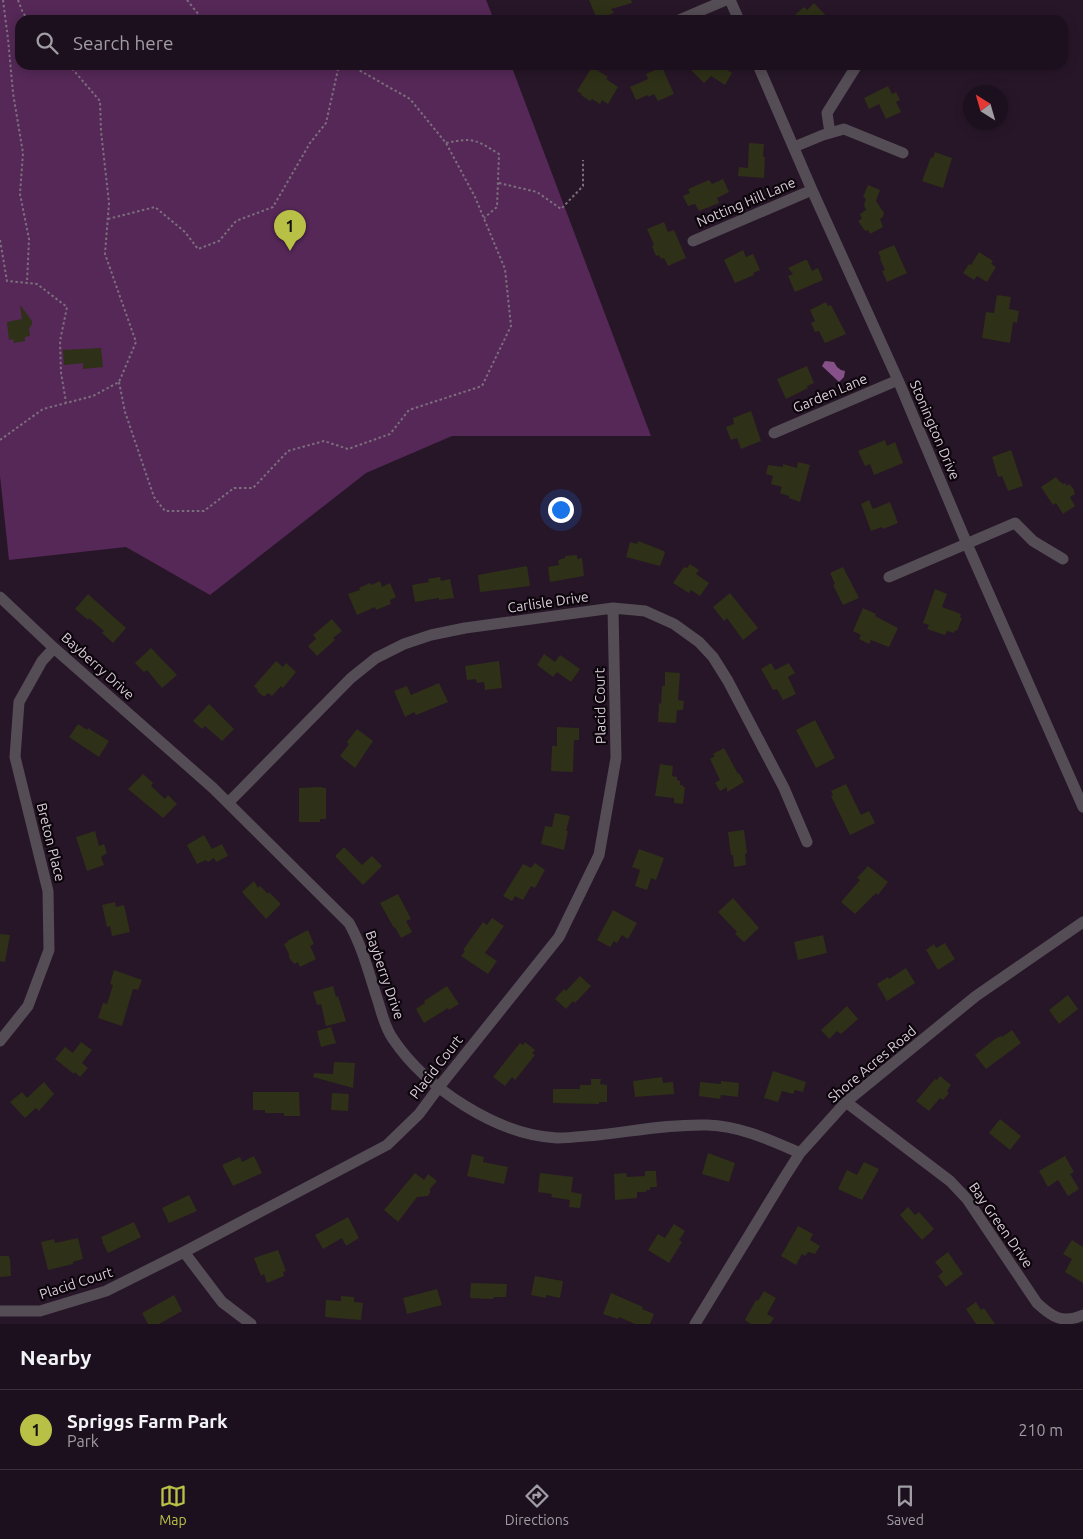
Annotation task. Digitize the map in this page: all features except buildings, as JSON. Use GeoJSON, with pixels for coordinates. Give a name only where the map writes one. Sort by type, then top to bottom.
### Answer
{"type":"FeatureCollection","features":[{"type":"Feature","properties":{"kind":"street"},"geometry":{"type":"LineString","coordinates":[[691,15],[728,0],[736,15]]}},
{"type":"Feature","properties":{"kind":"street","name":"Stonington Drive"},"geometry":{"type":"LineString","coordinates":[[760,70],[898,380],[967,544],[1083,807]]}},
{"type":"Feature","properties":{"kind":"street"},"geometry":{"type":"LineString","coordinates":[[830,133],[828,113],[854,70]]}},
{"type":"Feature","properties":{"kind":"street"},"geometry":{"type":"LineString","coordinates":[[794,147],[844,129],[903,153]]}},
{"type":"Feature","properties":{"kind":"street","name":"Notting Hill Lane"},"geometry":{"type":"LineString","coordinates":[[693,241],[812,190]]}},
{"type":"Feature","properties":{"kind":"street","name":"Garden Lane"},"geometry":{"type":"LineString","coordinates":[[774,433],[898,380]]}},
{"type":"Feature","properties":{"kind":"street"},"geometry":{"type":"LineString","coordinates":[[889,577],[1015,523],[1033,541],[1063,559]]}},
{"type":"Feature","properties":{"kind":"street","name":"Bayberry Drive"},"geometry":{"type":"LineString","coordinates":[[0,598],[228,803],[349,923],[359,940],[385,1024],[391,1037],[413,1064],[439,1087],[484,1115],[531,1134],[557,1138],[579,1137],[686,1125],[708,1125],[734,1128],[757,1134],[800,1154]]}},
{"type":"Feature","properties":{"kind":"street","name":"Carlisle Drive"},"geometry":{"type":"LineString","coordinates":[[228,803],[351,678],[376,658],[404,644],[431,635],[465,628],[613,608],[645,612],[674,624],[699,642],[713,657],[728,681],[784,788],[807,842]]}},
{"type":"Feature","properties":{"kind":"street","name":"Placid Court"},"geometry":{"type":"LineString","coordinates":[[0,1311],[40,1311],[106,1291],[387,1145],[419,1114],[559,937],[599,856],[616,758],[613,608]]}},
{"type":"Feature","properties":{"kind":"street","name":"Breton Place"},"geometry":{"type":"LineString","coordinates":[[0,1041],[28,1006],[48,950],[48,891],[15,757],[19,702],[42,661],[54,648]]}},
{"type":"Feature","properties":{"kind":"street","name":"Shore Acres Road"},"geometry":{"type":"LineString","coordinates":[[694,1324],[800,1154],[846,1102],[976,996],[1083,922]]}},
{"type":"Feature","properties":{"kind":"street","name":"Bay Green Drive"},"geometry":{"type":"LineString","coordinates":[[846,1102],[950,1181],[967,1199],[1037,1303],[1050,1316],[1064,1320],[1083,1315]]}},
{"type":"Feature","properties":{"kind":"street"},"geometry":{"type":"LineString","coordinates":[[184,1252],[222,1302],[251,1324]]}},
{"type":"Feature","properties":{"kind":"path"},"geometry":{"type":"LineString","coordinates":[[3,0],[13,93],[23,153],[20,194],[29,239],[27,283]]}},
{"type":"Feature","properties":{"kind":"path"},"geometry":{"type":"LineString","coordinates":[[18,0],[25,15]]}},
{"type":"Feature","properties":{"kind":"path"},"geometry":{"type":"LineString","coordinates":[[187,0],[199,15]]}},
{"type":"Feature","properties":{"kind":"path"},"geometry":{"type":"LineString","coordinates":[[73,70],[100,101],[108,203],[104,254],[136,342],[119,382],[125,412],[154,497],[165,512],[204,511],[234,488],[253,488],[288,451],[324,441],[348,449],[390,434],[410,410],[482,386],[511,326],[505,269],[475,197],[446,144],[410,99],[359,70]]}},
{"type":"Feature","properties":{"kind":"path"},"geometry":{"type":"LineString","coordinates":[[108,219],[155,207],[185,232],[198,249],[219,240],[236,221],[273,207],[310,143],[326,123],[338,70]]}},
{"type":"Feature","properties":{"kind":"path"},"geometry":{"type":"LineString","coordinates":[[446,144],[462,140],[477,140],[500,154],[497,207],[484,218]]}},
{"type":"Feature","properties":{"kind":"path"},"geometry":{"type":"LineString","coordinates":[[498,183],[537,192],[561,209],[583,186],[583,160]]}},
{"type":"Feature","properties":{"kind":"path"},"geometry":{"type":"LineString","coordinates":[[0,240],[7,281],[37,284],[67,307],[60,340],[61,373],[66,402]]}},
{"type":"Feature","properties":{"kind":"path"},"geometry":{"type":"LineString","coordinates":[[0,440],[43,409],[93,396],[119,382]]}},
{"type":"Feature","properties":{"kind":"shaded area"},"geometry":{"type":"Polygon","coordinates":[[[0,0],[486,0],[492,15],[15,15],[15,70],[513,70],[651,436],[452,436],[366,473],[210,595],[126,547],[9,560],[0,476],[0,0]]]}},
{"type":"Feature","properties":{"kind":"shaded area"},"geometry":{"type":"Polygon","coordinates":[[[825,361],[834,362],[837,367],[845,371],[844,377],[839,382],[822,366],[825,361]]]}},
{"type":"Feature","properties":{"kind":"place","name":"Spriggs Farm Park"},"geometry":{"type":"Point","coordinates":[290,251]}}]}
